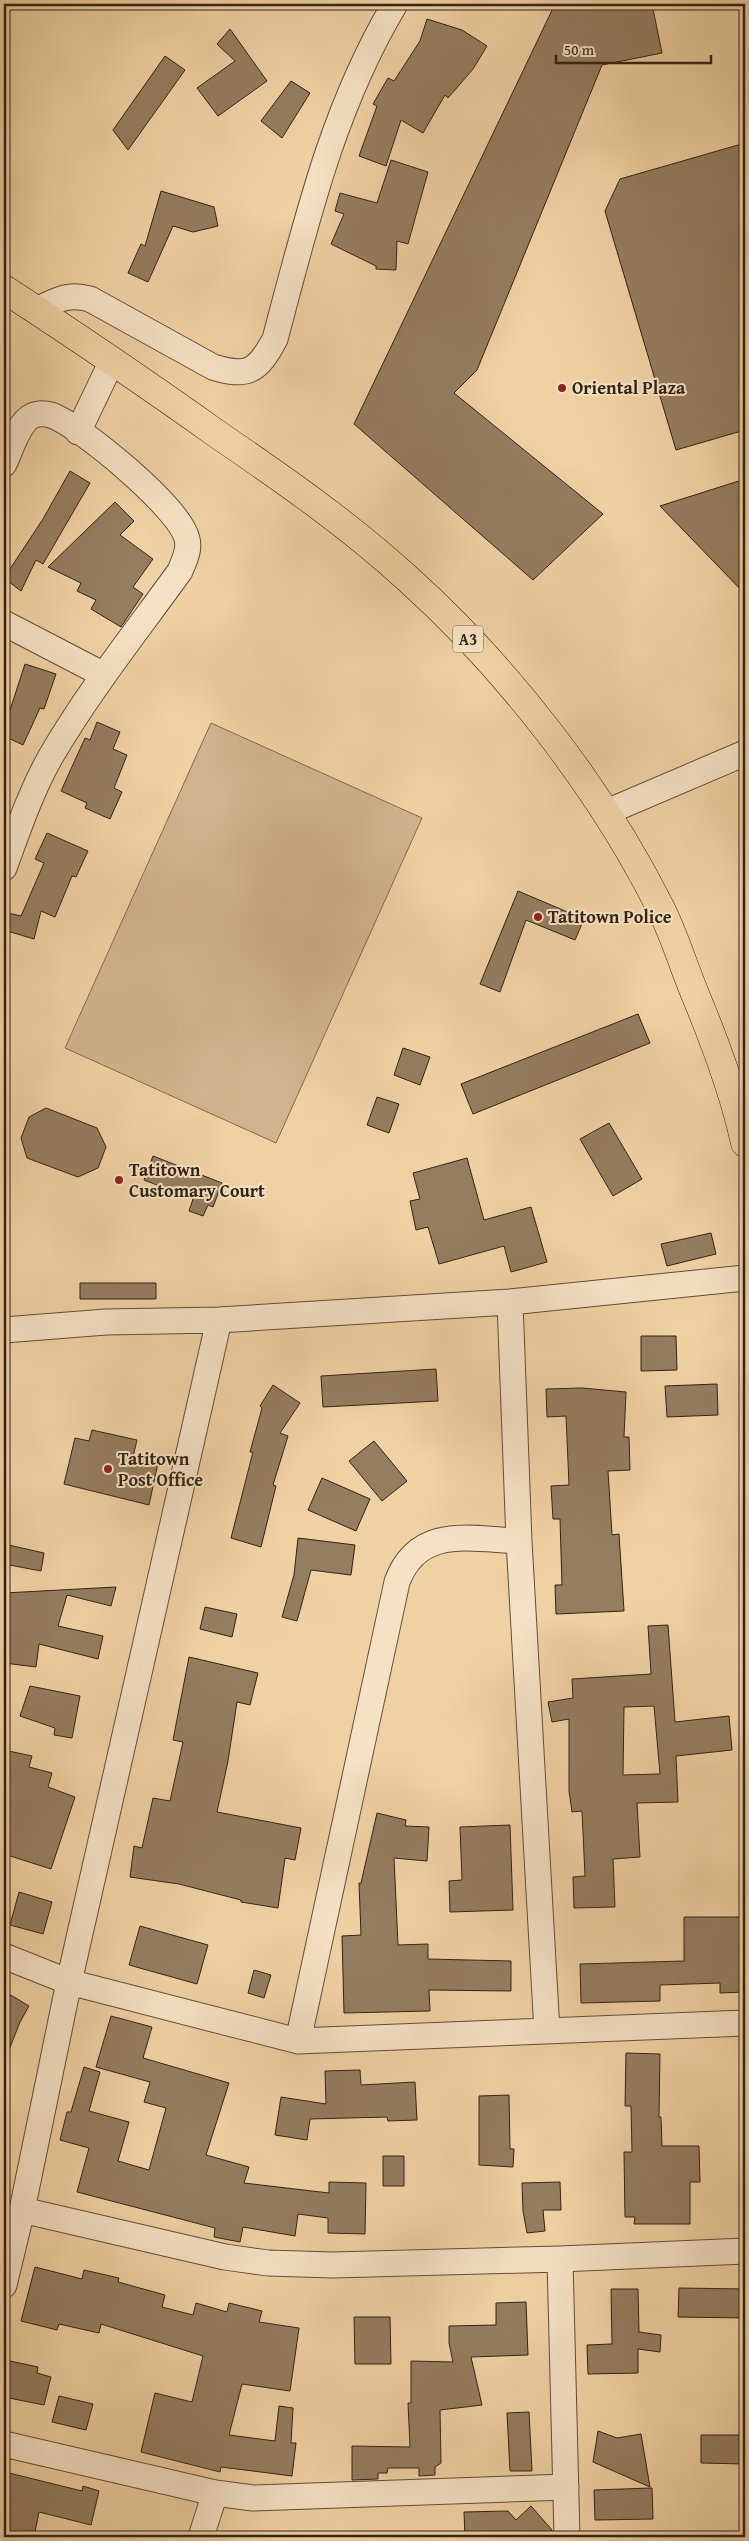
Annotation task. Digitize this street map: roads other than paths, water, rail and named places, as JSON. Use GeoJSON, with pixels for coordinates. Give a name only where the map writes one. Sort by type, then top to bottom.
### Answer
{"type":"FeatureCollection","features":[{"type":"Feature","properties":{"kind":"highway","name":"A3"},"geometry":{"type":"LineString","coordinates":[[4,289],[112,361],[288,484],[362,539],[409,579],[452,621],[508,682],[607,812],[660,908],[705,1018],[738,1110],[745,1143]]}},
{"type":"Feature","properties":{"kind":"street"},"geometry":{"type":"LineString","coordinates":[[37,310],[62,297],[76,295],[90,299],[213,366],[233,373],[250,370],[265,357],[275,339],[319,174],[354,81],[378,32],[395,4]]}},
{"type":"Feature","properties":{"kind":"street"},"geometry":{"type":"LineString","coordinates":[[78,432],[112,361]]}},
{"type":"Feature","properties":{"kind":"street"},"geometry":{"type":"LineString","coordinates":[[4,464],[24,424],[31,416],[41,413],[52,416],[78,432],[126,468],[152,492],[179,522],[187,539],[187,554],[180,572],[104,675],[51,757],[28,803],[4,868]]}},
{"type":"Feature","properties":{"kind":"street"},"geometry":{"type":"LineString","coordinates":[[4,623],[104,675]]}},
{"type":"Feature","properties":{"kind":"street"},"geometry":{"type":"LineString","coordinates":[[607,812],[745,752]]}},
{"type":"Feature","properties":{"kind":"street"},"geometry":{"type":"LineString","coordinates":[[4,1330],[106,1322],[219,1320],[510,1302],[745,1278]]}},
{"type":"Feature","properties":{"kind":"street"},"geometry":{"type":"LineString","coordinates":[[510,1302],[519,1541],[548,2031]]}},
{"type":"Feature","properties":{"kind":"street"},"geometry":{"type":"LineString","coordinates":[[4,2285],[22,2210],[69,1982],[219,1320]]}},
{"type":"Feature","properties":{"kind":"street"},"geometry":{"type":"LineString","coordinates":[[298,2041],[397,1582],[403,1565],[427,1544],[445,1538],[519,1541]]}},
{"type":"Feature","properties":{"kind":"street"},"geometry":{"type":"LineString","coordinates":[[4,1956],[69,1982],[298,2041],[745,2023]]}},
{"type":"Feature","properties":{"kind":"street"},"geometry":{"type":"LineString","coordinates":[[22,2210],[225,2258],[268,2263],[333,2265],[560,2259],[745,2251]]}},
{"type":"Feature","properties":{"kind":"street"},"geometry":{"type":"LineString","coordinates":[[560,2259],[567,2537]]}},
{"type":"Feature","properties":{"kind":"street"},"geometry":{"type":"LineString","coordinates":[[4,2444],[215,2493],[277,2498],[566,2487]]}},
{"type":"Feature","properties":{"kind":"street"},"geometry":{"type":"LineString","coordinates":[[201,2537],[215,2493]]}},
{"type":"Feature","properties":{"kind":"place","name":"Oriental Plaza"},"geometry":{"type":"Point","coordinates":[562,388]}},
{"type":"Feature","properties":{"kind":"place","name":"Tatitown Police"},"geometry":{"type":"Point","coordinates":[538,917]}},
{"type":"Feature","properties":{"kind":"place","name":"Tatitown Customary Court"},"geometry":{"type":"Point","coordinates":[119,1180]}},
{"type":"Feature","properties":{"kind":"place","name":"Tatitown Post Office"},"geometry":{"type":"Point","coordinates":[108,1469]}}]}
